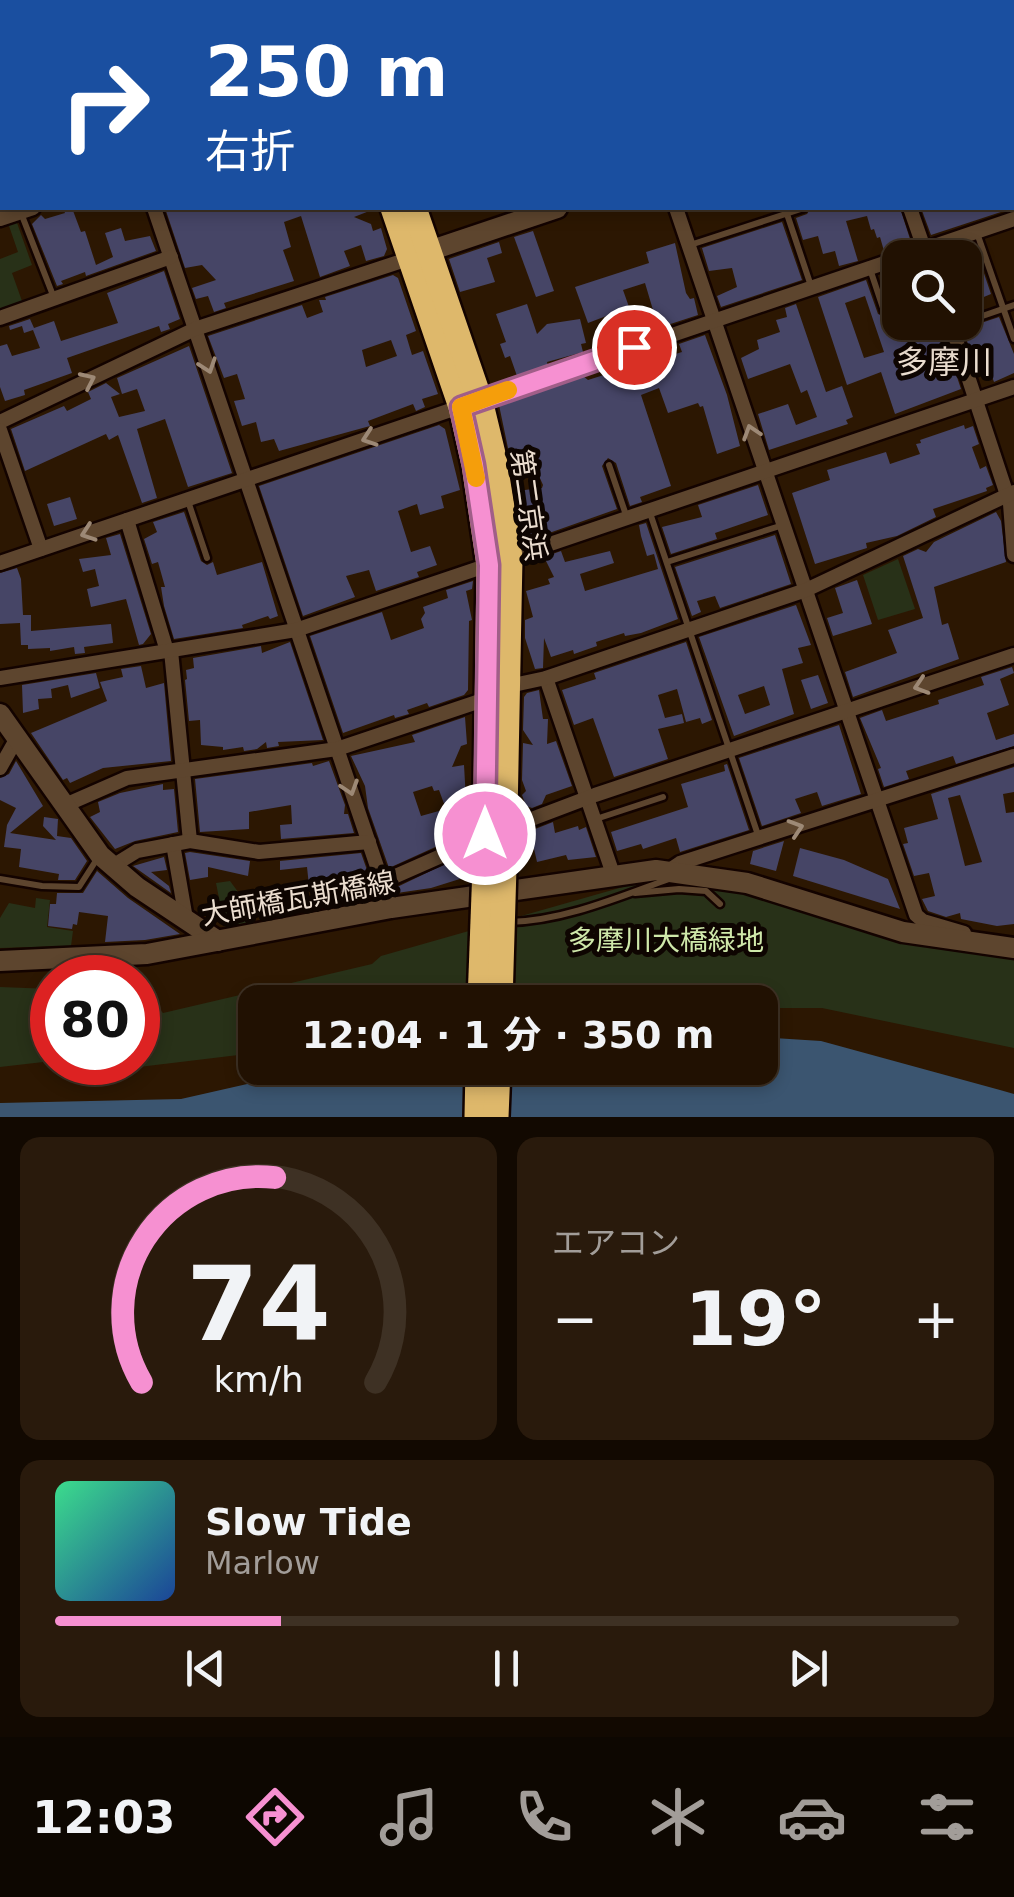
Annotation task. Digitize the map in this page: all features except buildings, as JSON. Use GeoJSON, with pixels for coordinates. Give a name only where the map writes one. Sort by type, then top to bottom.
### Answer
{"type":"FeatureCollection","features":[{"type":"Feature","properties":{"kind":"highway","name":"第二京浜"},"geometry":{"type":"LineString","coordinates":[[394,210],[420,254]]}},
{"type":"Feature","properties":{"kind":"highway","name":"第二京浜"},"geometry":{"type":"LineString","coordinates":[[414,210],[420,254],[470,403],[474,465],[499,561],[509,686],[482,985]]}},
{"type":"Feature","properties":{"kind":"highway","name":"第二京浜"},"geometry":{"type":"LineString","coordinates":[[499,561],[486,699],[499,985]]}},
{"type":"Feature","properties":{"kind":"highway"},"geometry":{"type":"LineString","coordinates":[[476,1117],[477,1085]]}},
{"type":"Feature","properties":{"kind":"highway"},"geometry":{"type":"LineString","coordinates":[[496,1117],[497,1085]]}},
{"type":"Feature","properties":{"kind":"street"},"geometry":{"type":"LineString","coordinates":[[0,219],[23,210]]}},
{"type":"Feature","properties":{"kind":"street"},"geometry":{"type":"LineString","coordinates":[[155,210],[391,908]]}},
{"type":"Feature","properties":{"kind":"street"},"geometry":{"type":"LineString","coordinates":[[0,422],[196,329],[545,210]]}},
{"type":"Feature","properties":{"kind":"street"},"geometry":{"type":"LineString","coordinates":[[677,210],[764,471],[833,659],[916,915],[978,937],[977,943]]}},
{"type":"Feature","properties":{"kind":"street"},"geometry":{"type":"LineString","coordinates":[[911,210],[921,240]]}},
{"type":"Feature","properties":{"kind":"street"},"geometry":{"type":"LineString","coordinates":[[957,240],[1014,219]]}},
{"type":"Feature","properties":{"kind":"street"},"geometry":{"type":"LineString","coordinates":[[0,318],[171,257]]}},
{"type":"Feature","properties":{"kind":"street"},"geometry":{"type":"LineString","coordinates":[[0,562],[882,265]]}},
{"type":"Feature","properties":{"kind":"street"},"geometry":{"type":"LineString","coordinates":[[961,340],[975,400],[1010,494],[1014,555]]}},
{"type":"Feature","properties":{"kind":"street"},"geometry":{"type":"LineString","coordinates":[[0,678],[296,630],[1014,386]]}},
{"type":"Feature","properties":{"kind":"street"},"geometry":{"type":"LineString","coordinates":[[0,430],[41,549]]}},
{"type":"Feature","properties":{"kind":"street"},"geometry":{"type":"LineString","coordinates":[[509,686],[546,678],[806,590],[1010,494]]}},
{"type":"Feature","properties":{"kind":"street"},"geometry":{"type":"LineString","coordinates":[[126,520],[169,651],[190,842]]}},
{"type":"Feature","properties":{"kind":"street"},"geometry":{"type":"LineString","coordinates":[[521,823],[1014,655]]}},
{"type":"Feature","properties":{"kind":"street"},"geometry":{"type":"LineString","coordinates":[[546,678],[613,874]]}},
{"type":"Feature","properties":{"kind":"street"},"geometry":{"type":"LineString","coordinates":[[63,806],[128,778],[338,749],[486,699]]}},
{"type":"Feature","properties":{"kind":"street"},"geometry":{"type":"LineString","coordinates":[[0,714],[105,861],[218,941]]}},
{"type":"Feature","properties":{"kind":"street"},"geometry":{"type":"LineString","coordinates":[[0,768],[17,738]]}},
{"type":"Feature","properties":{"kind":"street"},"geometry":{"type":"LineString","coordinates":[[671,870],[680,863],[1014,756]]}},
{"type":"Feature","properties":{"kind":"street"},"geometry":{"type":"LineString","coordinates":[[105,861],[190,842],[259,852],[368,842]]}},
{"type":"Feature","properties":{"kind":"street"},"geometry":{"type":"LineString","coordinates":[[173,844],[186,919]]}},
{"type":"Feature","properties":{"kind":"street"},"geometry":{"type":"LineString","coordinates":[[382,882],[457,848]]}},
{"type":"Feature","properties":{"kind":"street","name":"大師橋瓦斯橋線"},"geometry":{"type":"LineString","coordinates":[[0,961],[116,958],[391,908],[613,874],[671,870],[747,882],[903,932],[1014,948]]}},
{"type":"Feature","properties":{"kind":"lane"},"geometry":{"type":"LineString","coordinates":[[26,210],[54,298]]}},
{"type":"Feature","properties":{"kind":"lane"},"geometry":{"type":"LineString","coordinates":[[689,246],[786,210],[812,287]]}},
{"type":"Feature","properties":{"kind":"lane"},"geometry":{"type":"LineString","coordinates":[[976,232],[1014,340]]}},
{"type":"Feature","properties":{"kind":"lane"},"geometry":{"type":"LineString","coordinates":[[870,268],[882,305]]}},
{"type":"Feature","properties":{"kind":"lane"},"geometry":{"type":"LineString","coordinates":[[982,315],[1014,305]]}},
{"type":"Feature","properties":{"kind":"lane"},"geometry":{"type":"LineString","coordinates":[[609,464],[627,516]]}},
{"type":"Feature","properties":{"kind":"lane"},"geometry":{"type":"LineString","coordinates":[[187,500],[207,558]]}},
{"type":"Feature","properties":{"kind":"lane"},"geometry":{"type":"LineString","coordinates":[[649,509],[760,840]]}},
{"type":"Feature","properties":{"kind":"lane"},"geometry":{"type":"LineString","coordinates":[[667,562],[783,524]]}},
{"type":"Feature","properties":{"kind":"lane"},"geometry":{"type":"LineString","coordinates":[[595,819],[662,797]]}},
{"type":"Feature","properties":{"kind":"lane"},"geometry":{"type":"LineString","coordinates":[[0,878],[42,886],[80,887],[105,861]]}},
{"type":"Feature","properties":{"kind":"lane"},"geometry":{"type":"LineString","coordinates":[[507,922],[535,921],[634,892],[669,879],[671,870]]}},
{"type":"Feature","properties":{"kind":"lane"},"geometry":{"type":"LineString","coordinates":[[634,892],[706,890],[720,904]]}},
{"type":"Feature","properties":{"kind":"green space"},"geometry":{"type":"Polygon","coordinates":[[[16,220],[32,265],[12,273],[22,301],[0,309],[0,259],[18,252],[8,223],[16,220]]]}},
{"type":"Feature","properties":{"kind":"green space"},"geometry":{"type":"Polygon","coordinates":[[[898,559],[915,609],[878,620],[863,575],[898,559]]]}},
{"type":"Feature","properties":{"kind":"green space","name":"多摩川大橋緑地"},"geometry":{"type":"Polygon","coordinates":[[[665,875],[770,897],[894,940],[1014,957],[1014,1048],[822,1008],[778,1008],[778,985],[282,985],[372,964],[381,956],[665,875]]]}},
{"type":"Feature","properties":{"kind":"green space"},"geometry":{"type":"Polygon","coordinates":[[[230,881],[247,904],[250,925],[225,929],[216,883],[230,881]]]}},
{"type":"Feature","properties":{"kind":"green space"},"geometry":{"type":"Polygon","coordinates":[[[36,898],[50,900],[47,927],[73,931],[71,946],[0,948],[0,918],[9,903],[35,908],[36,898]]]}},
{"type":"Feature","properties":{"kind":"green space"},"geometry":{"type":"Polygon","coordinates":[[[0,987],[30,988],[30,1064],[0,1067],[0,987]]]}},
{"type":"Feature","properties":{"kind":"green space","name":"多摩川大橋緑地"},"geometry":{"type":"Polygon","coordinates":[[[238,995],[238,1055],[160,1064],[160,1010],[163,1013],[238,995]]]}},
{"type":"Feature","properties":{"kind":"water"},"geometry":{"type":"Polygon","coordinates":[[[778,1038],[821,1041],[1014,1094],[1014,1117],[0,1117],[0,1103],[181,1099],[242,1085],[778,1085],[778,1038]]]}},
{"type":"Feature","properties":{"kind":"slow traffic"},"geometry":{"type":"LineString","coordinates":[[476,478],[461,407],[508,390]]}},
{"type":"Feature","properties":{"kind":"district","name":"多摩川"},"geometry":{"type":"Point","coordinates":[944,362]}},
{"type":"Feature","properties":{"kind":"route"},"geometry":{"type":"LineString","coordinates":[[485,834],[489,565],[461,407],[634,347]]}}]}
